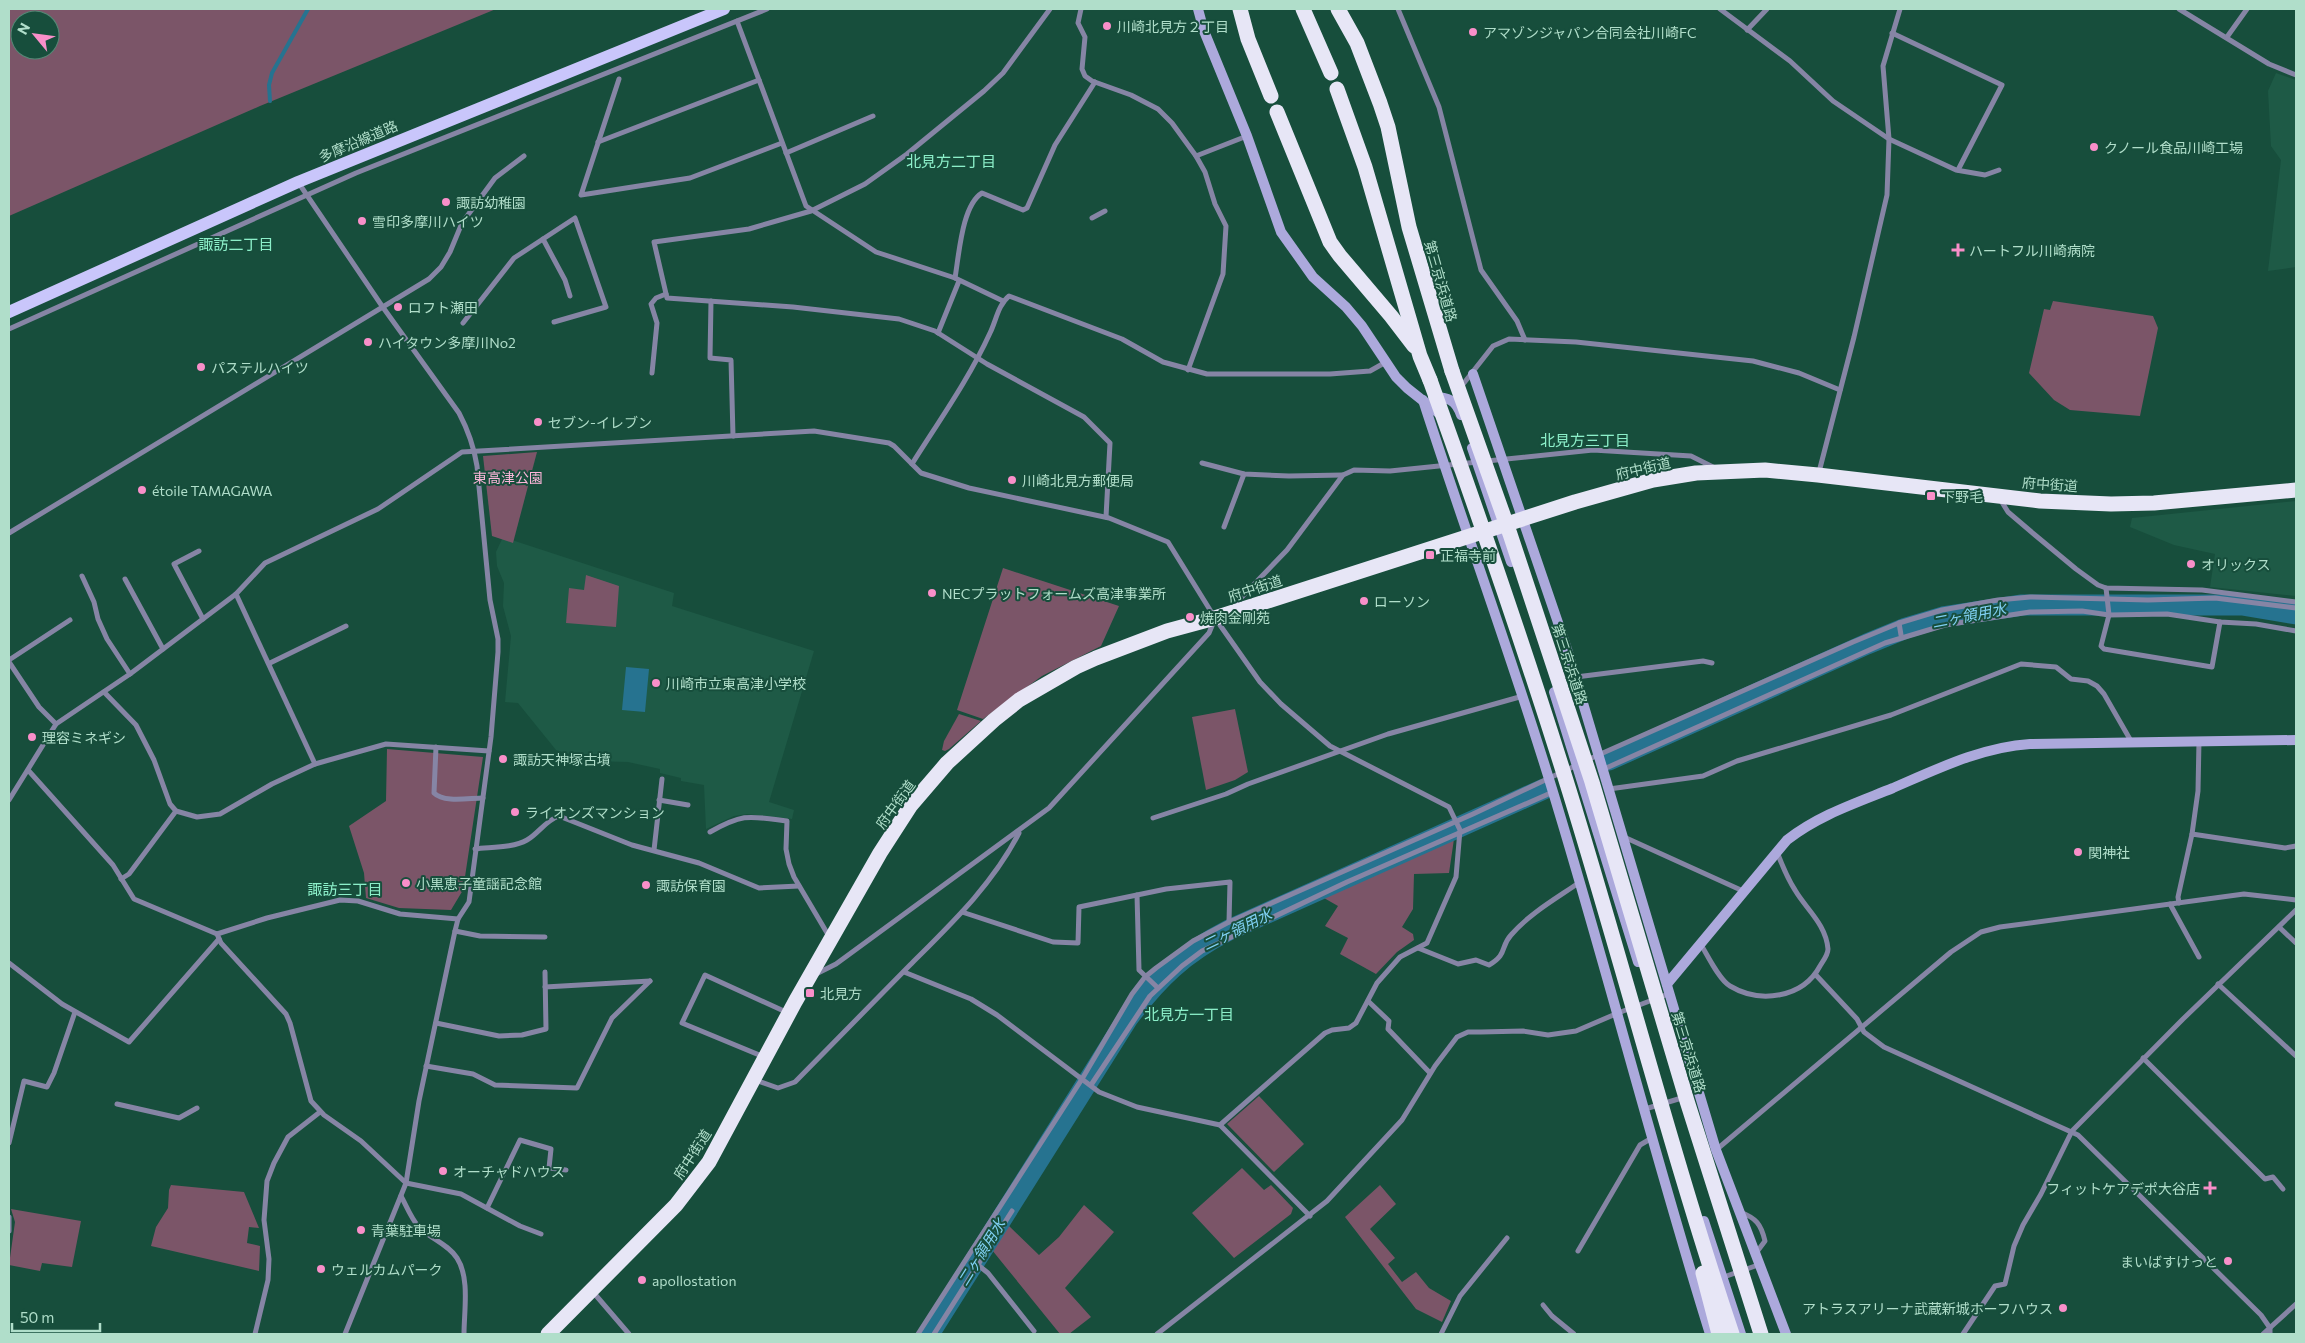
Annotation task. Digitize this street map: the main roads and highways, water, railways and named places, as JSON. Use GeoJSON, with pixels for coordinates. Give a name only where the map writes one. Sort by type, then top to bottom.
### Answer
{"type":"FeatureCollection","features":[{"type":"Feature","properties":{"kind":"highway"},"geometry":{"type":"LineString","coordinates":[[1240,9],[1248,40],[1271,96]]}},
{"type":"Feature","properties":{"kind":"highway"},"geometry":{"type":"LineString","coordinates":[[1304,9],[1330,73]]}},
{"type":"Feature","properties":{"kind":"highway","name":"第三京浜道路"},"geometry":{"type":"LineString","coordinates":[[1338,9],[1357,43],[1382,111],[1409,226],[1452,371],[1510,534],[1592,782],[1759,1334]]}},
{"type":"Feature","properties":{"kind":"highway"},"geometry":{"type":"LineString","coordinates":[[1337,89],[1365,167],[1420,356],[1521,641],[1569,791],[1687,1198],[1732,1334]]}},
{"type":"Feature","properties":{"kind":"highway"},"geometry":{"type":"LineString","coordinates":[[1277,112],[1330,242],[1344,262],[1392,316],[1420,356]]}},
{"type":"Feature","properties":{"kind":"highway","name":"府中街道"},"geometry":{"type":"LineString","coordinates":[[548,1334],[659,1222],[709,1162],[789,1014],[880,853],[911,805],[947,763],[994,720],[1045,684],[1096,658],[1167,631],[1215,618],[1494,528],[1653,480],[1720,470],[1765,470],[1818,474],[2067,503],[2154,503],[2296,490]]}},
{"type":"Feature","properties":{"kind":"highway"},"geometry":{"type":"LineString","coordinates":[[1687,1198],[1710,1304],[1719,1334]]}},
{"type":"Feature","properties":{"kind":"main road","name":"多摩沿線道路"},"geometry":{"type":"LineString","coordinates":[[9,312],[298,182],[724,9]]}},
{"type":"Feature","properties":{"kind":"water"},"geometry":{"type":"Polygon","coordinates":[[[626,667],[649,669],[645,712],[622,710],[626,667]]]}},
{"type":"Feature","properties":{"kind":"waterway"},"geometry":{"type":"LineString","coordinates":[[270,101],[269,85],[272,73],[308,9]]}},
{"type":"Feature","properties":{"kind":"waterway","name":"二ヶ領用水"},"geometry":{"type":"LineString","coordinates":[[1609,760],[1867,644],[1906,628],[1943,617],[2022,605],[2242,605],[2296,614]]}},
{"type":"Feature","properties":{"kind":"waterway","name":"二ヶ領用水"},"geometry":{"type":"LineString","coordinates":[[929,1334],[1128,1018],[1161,979],[1185,957],[1229,930],[1544,789]]}},
{"type":"Feature","properties":{"kind":"place","name":"川崎北見方２丁目"},"geometry":{"type":"Point","coordinates":[1107,26]}},
{"type":"Feature","properties":{"kind":"place","name":"アマゾンジャパン合同会社川崎FC"},"geometry":{"type":"Point","coordinates":[1473,32]}},
{"type":"Feature","properties":{"kind":"place","name":"クノール食品川崎工場"},"geometry":{"type":"Point","coordinates":[2094,147]}},
{"type":"Feature","properties":{"kind":"place","name":"諏訪幼稚園"},"geometry":{"type":"Point","coordinates":[446,202]}},
{"type":"Feature","properties":{"kind":"place","name":"雪印多摩川ハイツ"},"geometry":{"type":"Point","coordinates":[362,221]}},
{"type":"Feature","properties":{"kind":"place","name":"ハートフル川崎病院"},"geometry":{"type":"Point","coordinates":[1958,250]}},
{"type":"Feature","properties":{"kind":"place","name":"ロフト瀬田"},"geometry":{"type":"Point","coordinates":[398,307]}},
{"type":"Feature","properties":{"kind":"place","name":"ハイタウン多摩川No2"},"geometry":{"type":"Point","coordinates":[368,342]}},
{"type":"Feature","properties":{"kind":"place","name":"パステルハイツ"},"geometry":{"type":"Point","coordinates":[201,367]}},
{"type":"Feature","properties":{"kind":"place","name":"セブン-イレブン"},"geometry":{"type":"Point","coordinates":[538,422]}},
{"type":"Feature","properties":{"kind":"place","name":"川崎北見方郵便局"},"geometry":{"type":"Point","coordinates":[1012,480]}},
{"type":"Feature","properties":{"kind":"place","name":"étoile TAMAGAWA"},"geometry":{"type":"Point","coordinates":[142,490]}},
{"type":"Feature","properties":{"kind":"place","name":"下野毛"},"geometry":{"type":"Point","coordinates":[1931,496]}},
{"type":"Feature","properties":{"kind":"place","name":"正福寺前"},"geometry":{"type":"Point","coordinates":[1430,555]}},
{"type":"Feature","properties":{"kind":"place","name":"オリックス"},"geometry":{"type":"Point","coordinates":[2191,564]}},
{"type":"Feature","properties":{"kind":"place","name":"NECプラットフォームズ高津事業所"},"geometry":{"type":"Point","coordinates":[932,593]}},
{"type":"Feature","properties":{"kind":"place","name":"ローソン"},"geometry":{"type":"Point","coordinates":[1364,601]}},
{"type":"Feature","properties":{"kind":"place","name":"焼肉金剛苑"},"geometry":{"type":"Point","coordinates":[1190,617]}},
{"type":"Feature","properties":{"kind":"place","name":"川崎市立東高津小学校"},"geometry":{"type":"Point","coordinates":[656,683]}},
{"type":"Feature","properties":{"kind":"place","name":"理容ミネギシ"},"geometry":{"type":"Point","coordinates":[32,737]}},
{"type":"Feature","properties":{"kind":"place","name":"諏訪天神塚古墳"},"geometry":{"type":"Point","coordinates":[503,759]}},
{"type":"Feature","properties":{"kind":"place","name":"ライオンズマンション"},"geometry":{"type":"Point","coordinates":[515,812]}},
{"type":"Feature","properties":{"kind":"place","name":"関神社"},"geometry":{"type":"Point","coordinates":[2078,852]}},
{"type":"Feature","properties":{"kind":"place","name":"小黒恵子童謡記念館"},"geometry":{"type":"Point","coordinates":[406,883]}},
{"type":"Feature","properties":{"kind":"place","name":"諏訪保育園"},"geometry":{"type":"Point","coordinates":[646,885]}},
{"type":"Feature","properties":{"kind":"place","name":"北見方"},"geometry":{"type":"Point","coordinates":[810,993]}},
{"type":"Feature","properties":{"kind":"place","name":"オーチャドハウス"},"geometry":{"type":"Point","coordinates":[443,1171]}},
{"type":"Feature","properties":{"kind":"place","name":"フィットケアデポ大谷店"},"geometry":{"type":"Point","coordinates":[2210,1188]}},
{"type":"Feature","properties":{"kind":"place","name":"青葉駐車場"},"geometry":{"type":"Point","coordinates":[361,1230]}},
{"type":"Feature","properties":{"kind":"place","name":"まいばすけっと"},"geometry":{"type":"Point","coordinates":[2228,1261]}},
{"type":"Feature","properties":{"kind":"place","name":"ウェルカムパーク"},"geometry":{"type":"Point","coordinates":[321,1269]}},
{"type":"Feature","properties":{"kind":"place","name":"apollostation"},"geometry":{"type":"Point","coordinates":[642,1280]}},
{"type":"Feature","properties":{"kind":"place","name":"アトラスアリーナ武蔵新城ホーフハウス"},"geometry":{"type":"Point","coordinates":[2063,1308]}},
{"type":"Feature","properties":{"kind":"district","name":"北見方二丁目"},"geometry":{"type":"Point","coordinates":[951,161]}},
{"type":"Feature","properties":{"kind":"district","name":"諏訪二丁目"},"geometry":{"type":"Point","coordinates":[236,244]}},
{"type":"Feature","properties":{"kind":"district","name":"北見方三丁目"},"geometry":{"type":"Point","coordinates":[1585,440]}},
{"type":"Feature","properties":{"kind":"district","name":"諏訪三丁目"},"geometry":{"type":"Point","coordinates":[345,889]}},
{"type":"Feature","properties":{"kind":"district","name":"北見方一丁目"},"geometry":{"type":"Point","coordinates":[1189,1014]}},
{"type":"Feature","properties":{"kind":"park label","name":"東高津公園"},"geometry":{"type":"Point","coordinates":[508,477]}}]}
